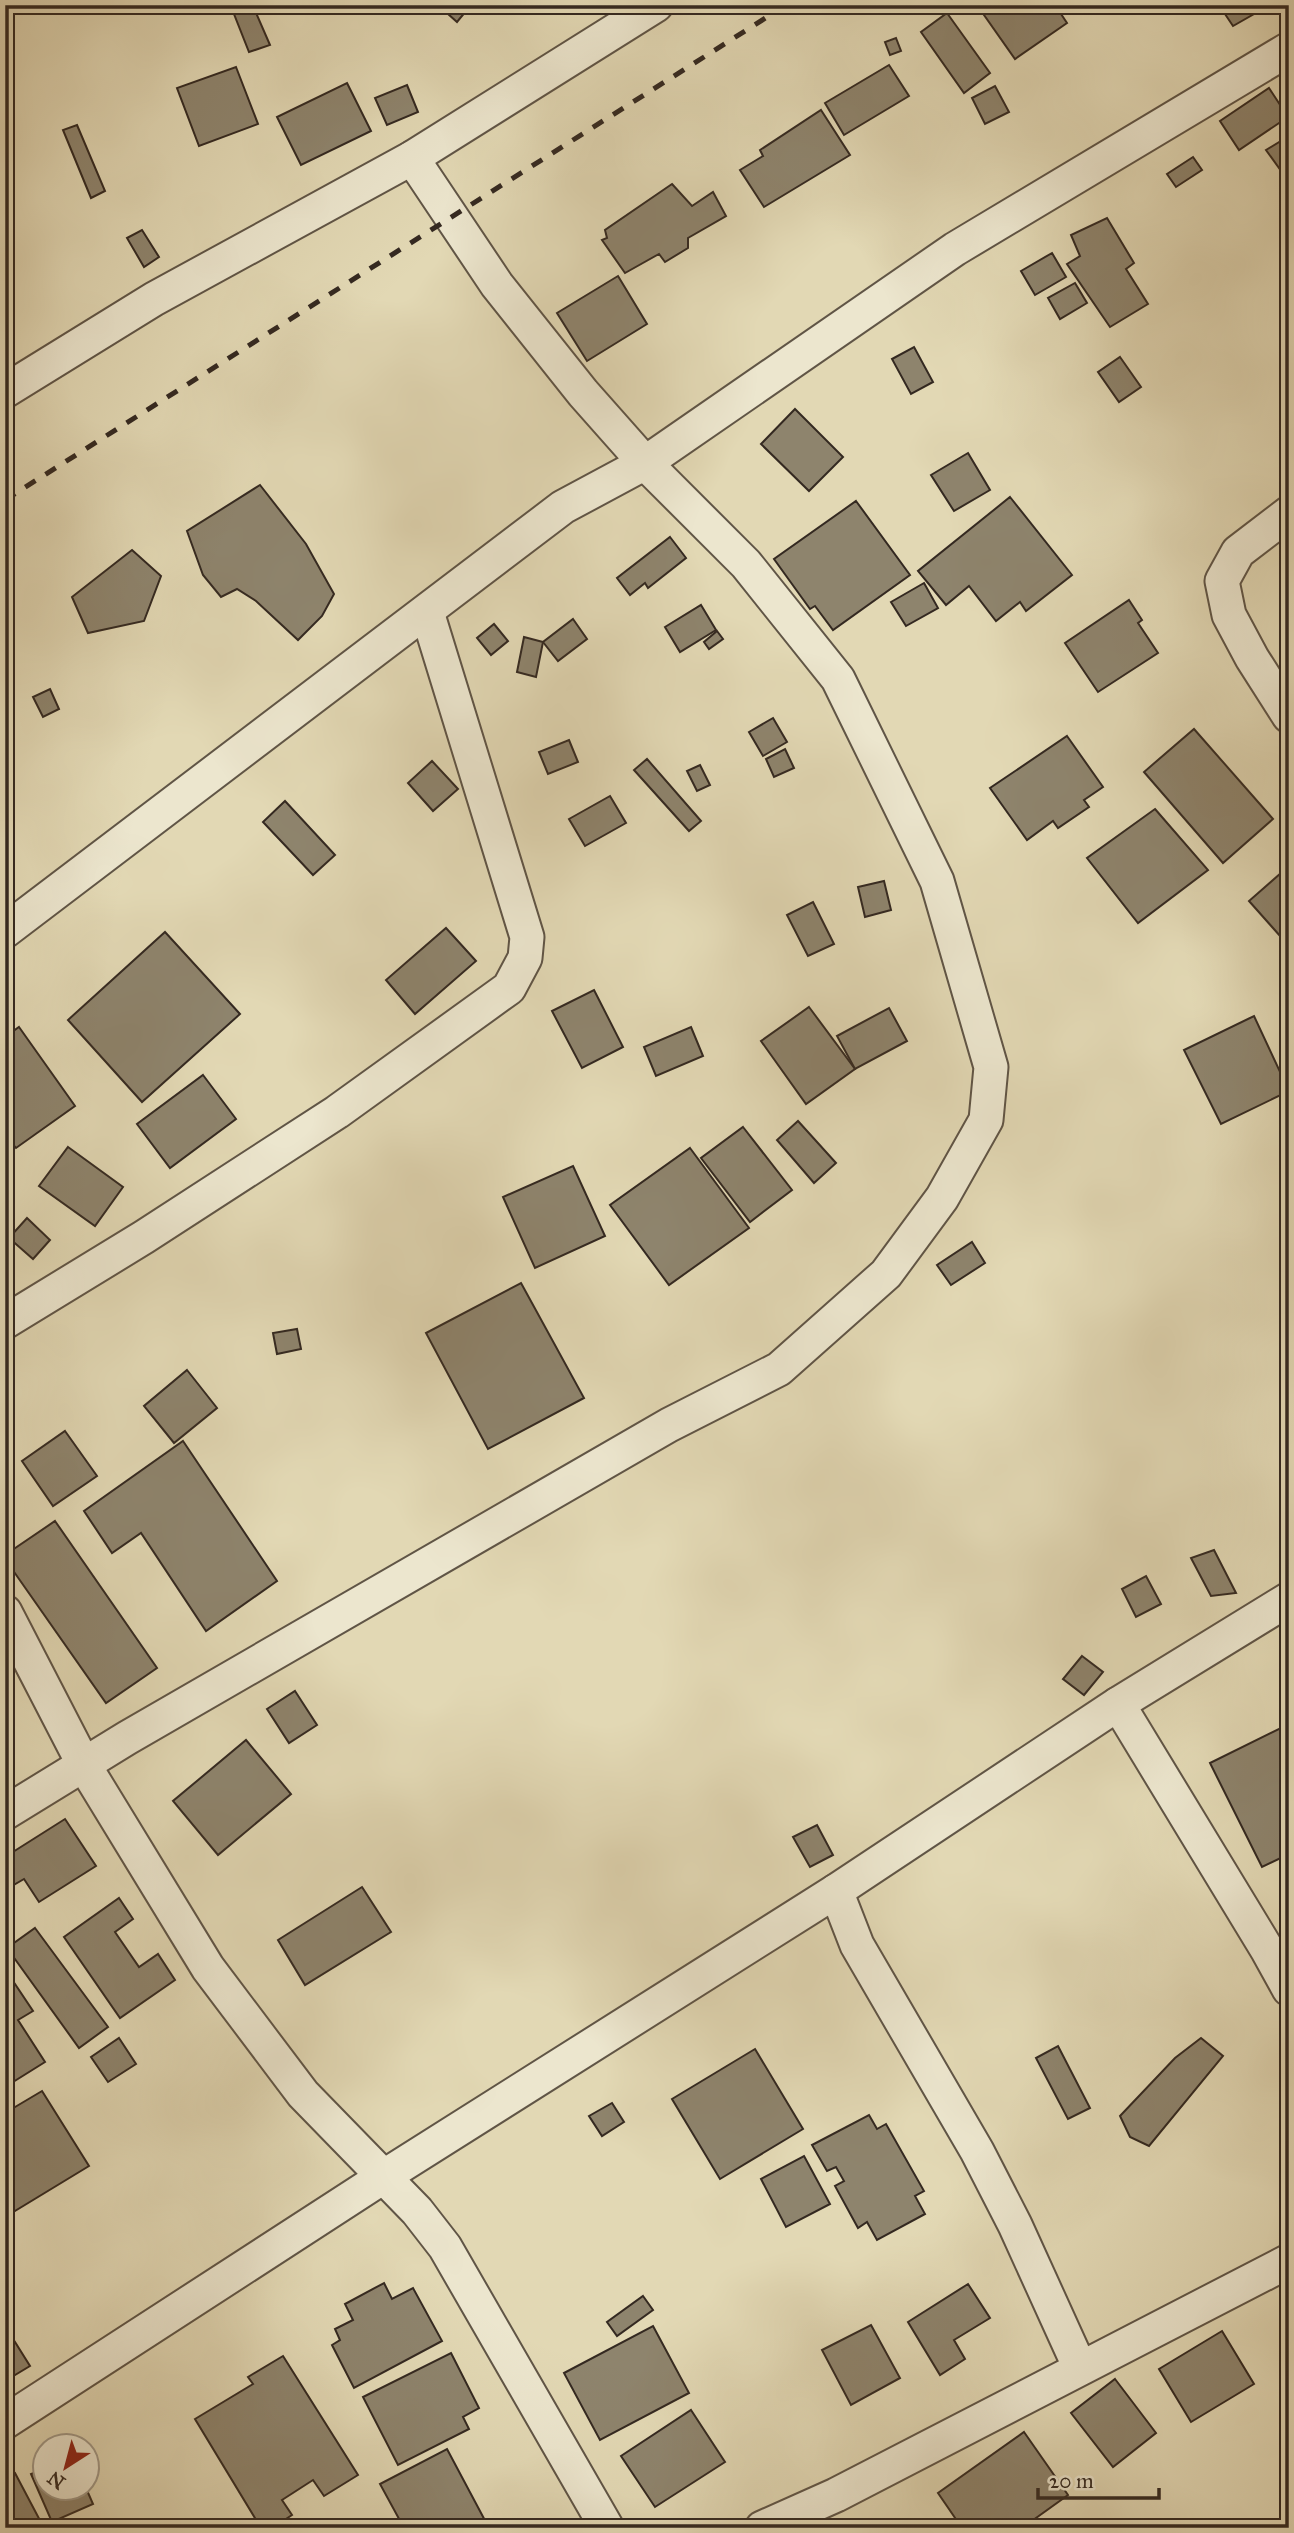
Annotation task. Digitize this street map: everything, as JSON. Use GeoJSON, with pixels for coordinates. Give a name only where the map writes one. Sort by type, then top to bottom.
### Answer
{"type":"FeatureCollection","features":[{"type":"Feature","properties":{"kind":"street"},"geometry":{"type":"LineString","coordinates":[[5,391],[154,299],[412,158],[656,5]]}},
{"type":"Feature","properties":{"kind":"street"},"geometry":{"type":"LineString","coordinates":[[5,931],[563,507],[645,463],[955,249],[1289,50]]}},
{"type":"Feature","properties":{"kind":"street"},"geometry":{"type":"LineString","coordinates":[[5,1813],[127,1738],[669,1424],[779,1369],[886,1274],[942,1198],[986,1119],[991,1067],[937,881],[838,679],[746,564],[645,463],[583,393],[497,285],[412,158]]}},
{"type":"Feature","properties":{"kind":"street"},"geometry":{"type":"LineString","coordinates":[[1289,513],[1238,552],[1222,581],[1229,615],[1252,658],[1289,716]]}},
{"type":"Feature","properties":{"kind":"street"},"geometry":{"type":"LineString","coordinates":[[5,1322],[144,1237],[337,1112],[509,988],[525,958],[527,937],[426,612]]}},
{"type":"Feature","properties":{"kind":"street"},"geometry":{"type":"LineString","coordinates":[[5,2422],[383,2177],[836,1891],[1118,1704],[1289,1599]]}},
{"type":"Feature","properties":{"kind":"street"},"geometry":{"type":"LineString","coordinates":[[5,1612],[84,1765],[208,1968],[303,2094],[417,2211],[445,2247],[607,2528]]}},
{"type":"Feature","properties":{"kind":"street"},"geometry":{"type":"LineString","coordinates":[[1118,1704],[1269,1951],[1289,1989]]}},
{"type":"Feature","properties":{"kind":"street"},"geometry":{"type":"LineString","coordinates":[[836,1891],[858,1945],[977,2151],[1016,2225],[1080,2368]]}},
{"type":"Feature","properties":{"kind":"street"},"geometry":{"type":"LineString","coordinates":[[762,2528],[836,2495],[1289,2261]]}},
{"type":"Feature","properties":{"kind":"building"},"geometry":{"type":"Polygon","coordinates":[[[438,5],[471,5],[457,22],[438,5]]]}},
{"type":"Feature","properties":{"kind":"building"},"geometry":{"type":"Polygon","coordinates":[[[977,5],[1055,5],[1067,23],[1015,59],[977,5]]]}},
{"type":"Feature","properties":{"kind":"building"},"geometry":{"type":"Polygon","coordinates":[[[1219,5],[1267,5],[1268,6],[1233,26],[1219,5]]]}},
{"type":"Feature","properties":{"kind":"building"},"geometry":{"type":"Polygon","coordinates":[[[253,6],[270,45],[249,52],[234,14],[253,6]]]}},
{"type":"Feature","properties":{"kind":"building"},"geometry":{"type":"Polygon","coordinates":[[[947,13],[990,73],[964,93],[921,32],[947,13]]]}},
{"type":"Feature","properties":{"kind":"building"},"geometry":{"type":"Polygon","coordinates":[[[896,38],[901,51],[890,55],[885,42],[896,38]]]}},
{"type":"Feature","properties":{"kind":"building"},"geometry":{"type":"Polygon","coordinates":[[[889,65],[909,96],[844,135],[825,103],[889,65]]]}},
{"type":"Feature","properties":{"kind":"building"},"geometry":{"type":"Polygon","coordinates":[[[236,67],[258,124],[199,146],[177,88],[236,67]]]}},
{"type":"Feature","properties":{"kind":"building"},"geometry":{"type":"Polygon","coordinates":[[[347,83],[371,131],[301,165],[277,117],[347,83]]]}},
{"type":"Feature","properties":{"kind":"building"},"geometry":{"type":"Polygon","coordinates":[[[407,85],[418,112],[387,125],[375,98],[407,85]]]}},
{"type":"Feature","properties":{"kind":"building"},"geometry":{"type":"Polygon","coordinates":[[[995,86],[1009,112],[985,124],[972,98],[995,86]]]}},
{"type":"Feature","properties":{"kind":"building"},"geometry":{"type":"Polygon","coordinates":[[[1269,88],[1288,117],[1239,150],[1220,121],[1269,88]]]}},
{"type":"Feature","properties":{"kind":"building"},"geometry":{"type":"Polygon","coordinates":[[[821,110],[850,155],[764,207],[740,170],[763,156],[760,150],[821,110]]]}},
{"type":"Feature","properties":{"kind":"building"},"geometry":{"type":"Polygon","coordinates":[[[77,125],[105,191],[91,198],[63,130],[77,125]]]}},
{"type":"Feature","properties":{"kind":"building"},"geometry":{"type":"Polygon","coordinates":[[[1289,136],[1289,182],[1266,150],[1289,136]]]}},
{"type":"Feature","properties":{"kind":"building"},"geometry":{"type":"Polygon","coordinates":[[[1193,157],[1202,170],[1176,187],[1167,174],[1193,157]]]}},
{"type":"Feature","properties":{"kind":"building"},"geometry":{"type":"Polygon","coordinates":[[[672,184],[692,206],[713,192],[726,216],[688,238],[688,248],[665,262],[659,254],[625,273],[602,240],[607,238],[605,230],[672,184]]]}},
{"type":"Feature","properties":{"kind":"building"},"geometry":{"type":"Polygon","coordinates":[[[1107,218],[1134,263],[1126,269],[1148,304],[1110,327],[1067,264],[1080,256],[1071,235],[1107,218]]]}},
{"type":"Feature","properties":{"kind":"building"},"geometry":{"type":"Polygon","coordinates":[[[142,230],[159,257],[144,267],[127,238],[142,230]]]}},
{"type":"Feature","properties":{"kind":"building"},"geometry":{"type":"Polygon","coordinates":[[[1052,253],[1066,277],[1035,295],[1021,271],[1052,253]]]}},
{"type":"Feature","properties":{"kind":"building"},"geometry":{"type":"Polygon","coordinates":[[[618,276],[647,324],[587,361],[557,313],[618,276]]]}},
{"type":"Feature","properties":{"kind":"building"},"geometry":{"type":"Polygon","coordinates":[[[1075,283],[1087,303],[1060,319],[1048,298],[1075,283]]]}},
{"type":"Feature","properties":{"kind":"building"},"geometry":{"type":"Polygon","coordinates":[[[914,347],[933,382],[911,394],[892,359],[914,347]]]}},
{"type":"Feature","properties":{"kind":"building"},"geometry":{"type":"Polygon","coordinates":[[[1120,357],[1141,387],[1119,402],[1098,372],[1120,357]]]}},
{"type":"Feature","properties":{"kind":"building"},"geometry":{"type":"Polygon","coordinates":[[[795,409],[843,457],[809,491],[761,444],[795,409]]]}},
{"type":"Feature","properties":{"kind":"building"},"geometry":{"type":"Polygon","coordinates":[[[968,453],[990,490],[954,511],[931,475],[968,453]]]}},
{"type":"Feature","properties":{"kind":"building"},"geometry":{"type":"Polygon","coordinates":[[[260,485],[306,544],[334,594],[322,616],[298,640],[256,601],[237,589],[221,597],[203,575],[187,531],[260,485]]]}},
{"type":"Feature","properties":{"kind":"building"},"geometry":{"type":"Polygon","coordinates":[[[1010,497],[1072,575],[1026,611],[1020,602],[996,621],[969,586],[946,605],[918,571],[1010,497]]]}},
{"type":"Feature","properties":{"kind":"building"},"geometry":{"type":"Polygon","coordinates":[[[856,501],[910,575],[833,630],[815,606],[810,609],[774,559],[856,501]]]}},
{"type":"Feature","properties":{"kind":"building"},"geometry":{"type":"Polygon","coordinates":[[[670,537],[686,558],[648,588],[645,583],[630,595],[617,578],[670,537]]]}},
{"type":"Feature","properties":{"kind":"building"},"geometry":{"type":"Polygon","coordinates":[[[132,550],[161,576],[144,621],[88,633],[72,597],[132,550]]]}},
{"type":"Feature","properties":{"kind":"building"},"geometry":{"type":"Polygon","coordinates":[[[924,583],[938,608],[906,626],[891,602],[924,583]]]}},
{"type":"Feature","properties":{"kind":"building"},"geometry":{"type":"Polygon","coordinates":[[[1129,600],[1142,620],[1138,623],[1158,653],[1098,692],[1065,643],[1129,600]]]}},
{"type":"Feature","properties":{"kind":"building"},"geometry":{"type":"Polygon","coordinates":[[[701,605],[716,630],[680,652],[665,627],[701,605]]]}},
{"type":"Feature","properties":{"kind":"building"},"geometry":{"type":"Polygon","coordinates":[[[573,619],[587,639],[558,661],[543,642],[573,619]]]}},
{"type":"Feature","properties":{"kind":"building"},"geometry":{"type":"Polygon","coordinates":[[[494,624],[508,641],[491,655],[477,638],[494,624]]]}},
{"type":"Feature","properties":{"kind":"building"},"geometry":{"type":"Polygon","coordinates":[[[717,631],[723,639],[709,649],[704,642],[717,631]]]}},
{"type":"Feature","properties":{"kind":"building"},"geometry":{"type":"Polygon","coordinates":[[[524,637],[543,642],[536,677],[517,672],[524,637]]]}},
{"type":"Feature","properties":{"kind":"building"},"geometry":{"type":"Polygon","coordinates":[[[50,689],[59,709],[43,717],[33,697],[50,689]]]}},
{"type":"Feature","properties":{"kind":"building"},"geometry":{"type":"Polygon","coordinates":[[[773,718],[787,742],[763,756],[749,732],[773,718]]]}},
{"type":"Feature","properties":{"kind":"building"},"geometry":{"type":"Polygon","coordinates":[[[1194,729],[1273,819],[1223,863],[1144,772],[1194,729]]]}},
{"type":"Feature","properties":{"kind":"building"},"geometry":{"type":"Polygon","coordinates":[[[1067,736],[1103,787],[1084,800],[1089,807],[1058,828],[1053,821],[1027,840],[990,788],[1067,736]]]}},
{"type":"Feature","properties":{"kind":"building"},"geometry":{"type":"Polygon","coordinates":[[[569,740],[578,762],[548,774],[539,752],[569,740]]]}},
{"type":"Feature","properties":{"kind":"building"},"geometry":{"type":"Polygon","coordinates":[[[785,749],[794,768],[774,777],[766,759],[785,749]]]}},
{"type":"Feature","properties":{"kind":"building"},"geometry":{"type":"Polygon","coordinates":[[[647,759],[701,821],[689,831],[634,770],[647,759]]]}},
{"type":"Feature","properties":{"kind":"building"},"geometry":{"type":"Polygon","coordinates":[[[432,761],[458,789],[433,811],[408,783],[432,761]]]}},
{"type":"Feature","properties":{"kind":"building"},"geometry":{"type":"Polygon","coordinates":[[[700,765],[710,785],[697,791],[687,771],[700,765]]]}},
{"type":"Feature","properties":{"kind":"building"},"geometry":{"type":"Polygon","coordinates":[[[610,796],[626,823],[585,846],[569,819],[610,796]]]}},
{"type":"Feature","properties":{"kind":"building"},"geometry":{"type":"Polygon","coordinates":[[[285,801],[335,855],[313,875],[263,822],[285,801]]]}},
{"type":"Feature","properties":{"kind":"building"},"geometry":{"type":"Polygon","coordinates":[[[1155,809],[1208,870],[1138,923],[1087,858],[1155,809]]]}},
{"type":"Feature","properties":{"kind":"building"},"geometry":{"type":"Polygon","coordinates":[[[1289,866],[1289,946],[1249,901],[1289,866]]]}},
{"type":"Feature","properties":{"kind":"building"},"geometry":{"type":"Polygon","coordinates":[[[884,881],[891,910],[865,917],[858,887],[884,881]]]}},
{"type":"Feature","properties":{"kind":"building"},"geometry":{"type":"Polygon","coordinates":[[[813,902],[834,944],[808,956],[787,915],[813,902]]]}},
{"type":"Feature","properties":{"kind":"building"},"geometry":{"type":"Polygon","coordinates":[[[446,928],[476,961],[415,1014],[386,980],[446,928]]]}},
{"type":"Feature","properties":{"kind":"building"},"geometry":{"type":"Polygon","coordinates":[[[165,932],[240,1014],[142,1102],[68,1020],[165,932]]]}},
{"type":"Feature","properties":{"kind":"building"},"geometry":{"type":"Polygon","coordinates":[[[594,990],[623,1047],[582,1068],[552,1011],[594,990]]]}},
{"type":"Feature","properties":{"kind":"building"},"geometry":{"type":"Polygon","coordinates":[[[809,1007],[855,1069],[806,1104],[761,1041],[809,1007]]]}},
{"type":"Feature","properties":{"kind":"building"},"geometry":{"type":"Polygon","coordinates":[[[889,1008],[907,1041],[855,1069],[837,1036],[889,1008]]]}},
{"type":"Feature","properties":{"kind":"building"},"geometry":{"type":"Polygon","coordinates":[[[1254,1016],[1289,1091],[1221,1124],[1184,1050],[1254,1016]]]}},
{"type":"Feature","properties":{"kind":"building"},"geometry":{"type":"Polygon","coordinates":[[[19,1027],[75,1106],[16,1148],[5,1134],[5,1037],[19,1027]]]}},
{"type":"Feature","properties":{"kind":"building"},"geometry":{"type":"Polygon","coordinates":[[[691,1027],[703,1056],[656,1076],[644,1047],[691,1027]]]}},
{"type":"Feature","properties":{"kind":"building"},"geometry":{"type":"Polygon","coordinates":[[[203,1075],[236,1119],[170,1168],[137,1124],[203,1075]]]}},
{"type":"Feature","properties":{"kind":"building"},"geometry":{"type":"Polygon","coordinates":[[[798,1121],[836,1163],[814,1183],[777,1140],[798,1121]]]}},
{"type":"Feature","properties":{"kind":"building"},"geometry":{"type":"Polygon","coordinates":[[[743,1127],[792,1190],[750,1222],[701,1158],[743,1127]]]}},
{"type":"Feature","properties":{"kind":"building"},"geometry":{"type":"Polygon","coordinates":[[[68,1147],[123,1187],[95,1226],[39,1186],[68,1147]]]}},
{"type":"Feature","properties":{"kind":"building"},"geometry":{"type":"Polygon","coordinates":[[[690,1148],[749,1228],[669,1285],[610,1205],[690,1148]]]}},
{"type":"Feature","properties":{"kind":"building"},"geometry":{"type":"Polygon","coordinates":[[[573,1166],[605,1236],[535,1268],[503,1197],[573,1166]]]}},
{"type":"Feature","properties":{"kind":"building"},"geometry":{"type":"Polygon","coordinates":[[[27,1218],[50,1240],[33,1259],[9,1238],[27,1218]]]}},
{"type":"Feature","properties":{"kind":"building"},"geometry":{"type":"Polygon","coordinates":[[[972,1242],[985,1263],[951,1285],[937,1265],[972,1242]]]}},
{"type":"Feature","properties":{"kind":"building"},"geometry":{"type":"Polygon","coordinates":[[[521,1283],[584,1398],[488,1449],[426,1333],[521,1283]]]}},
{"type":"Feature","properties":{"kind":"building"},"geometry":{"type":"Polygon","coordinates":[[[297,1329],[301,1349],[277,1354],[273,1333],[297,1329]]]}},
{"type":"Feature","properties":{"kind":"building"},"geometry":{"type":"Polygon","coordinates":[[[187,1370],[217,1408],[174,1443],[144,1406],[187,1370]]]}},
{"type":"Feature","properties":{"kind":"building"},"geometry":{"type":"Polygon","coordinates":[[[65,1431],[97,1476],[53,1506],[22,1461],[65,1431]]]}},
{"type":"Feature","properties":{"kind":"building"},"geometry":{"type":"Polygon","coordinates":[[[183,1441],[277,1581],[206,1631],[141,1533],[112,1553],[84,1511],[183,1441]]]}},
{"type":"Feature","properties":{"kind":"building"},"geometry":{"type":"Polygon","coordinates":[[[55,1521],[157,1668],[106,1703],[5,1559],[5,1555],[55,1521]]]}},
{"type":"Feature","properties":{"kind":"building"},"geometry":{"type":"Polygon","coordinates":[[[1214,1550],[1236,1593],[1211,1596],[1191,1558],[1214,1550]]]}},
{"type":"Feature","properties":{"kind":"building"},"geometry":{"type":"Polygon","coordinates":[[[1146,1576],[1161,1604],[1136,1617],[1122,1589],[1146,1576]]]}},
{"type":"Feature","properties":{"kind":"building"},"geometry":{"type":"Polygon","coordinates":[[[1082,1656],[1103,1672],[1084,1695],[1063,1679],[1082,1656]]]}},
{"type":"Feature","properties":{"kind":"building"},"geometry":{"type":"Polygon","coordinates":[[[295,1691],[317,1725],[289,1743],[267,1709],[295,1691]]]}},
{"type":"Feature","properties":{"kind":"building"},"geometry":{"type":"Polygon","coordinates":[[[1289,1724],[1289,1854],[1262,1867],[1210,1763],[1289,1724]]]}},
{"type":"Feature","properties":{"kind":"building"},"geometry":{"type":"Polygon","coordinates":[[[246,1740],[291,1794],[218,1855],[173,1801],[246,1740]]]}},
{"type":"Feature","properties":{"kind":"building"},"geometry":{"type":"Polygon","coordinates":[[[65,1819],[96,1866],[39,1902],[24,1879],[5,1890],[5,1857],[65,1819]]]}},
{"type":"Feature","properties":{"kind":"building"},"geometry":{"type":"Polygon","coordinates":[[[817,1825],[833,1855],[810,1867],[793,1837],[817,1825]]]}},
{"type":"Feature","properties":{"kind":"building"},"geometry":{"type":"Polygon","coordinates":[[[362,1887],[391,1932],[305,1985],[278,1940],[362,1887]]]}},
{"type":"Feature","properties":{"kind":"building"},"geometry":{"type":"Polygon","coordinates":[[[119,1898],[133,1919],[115,1932],[139,1967],[158,1954],[175,1980],[120,2018],[64,1937],[119,1898]]]}},
{"type":"Feature","properties":{"kind":"building"},"geometry":{"type":"Polygon","coordinates":[[[35,1928],[108,2027],[79,2048],[7,1948],[35,1928]]]}},
{"type":"Feature","properties":{"kind":"building"},"geometry":{"type":"Polygon","coordinates":[[[5,1969],[33,2011],[18,2020],[45,2062],[5,2087],[5,1969]]]}},
{"type":"Feature","properties":{"kind":"building"},"geometry":{"type":"Polygon","coordinates":[[[119,2038],[136,2064],[108,2082],[91,2057],[119,2038]]]}},
{"type":"Feature","properties":{"kind":"building"},"geometry":{"type":"Polygon","coordinates":[[[1201,2038],[1223,2056],[1149,2146],[1130,2137],[1120,2116],[1175,2058],[1201,2038]]]}},
{"type":"Feature","properties":{"kind":"building"},"geometry":{"type":"Polygon","coordinates":[[[1058,2046],[1090,2108],[1068,2119],[1036,2058],[1058,2046]]]}},
{"type":"Feature","properties":{"kind":"building"},"geometry":{"type":"Polygon","coordinates":[[[755,2049],[803,2129],[720,2179],[672,2099],[755,2049]]]}},
{"type":"Feature","properties":{"kind":"building"},"geometry":{"type":"Polygon","coordinates":[[[42,2091],[89,2166],[5,2217],[5,2113],[42,2091]]]}},
{"type":"Feature","properties":{"kind":"building"},"geometry":{"type":"Polygon","coordinates":[[[612,2103],[624,2122],[602,2136],[589,2116],[612,2103]]]}},
{"type":"Feature","properties":{"kind":"building"},"geometry":{"type":"Polygon","coordinates":[[[869,2115],[877,2129],[886,2124],[924,2191],[915,2196],[925,2214],[877,2240],[867,2222],[858,2228],[835,2186],[844,2181],[836,2167],[827,2171],[812,2145],[869,2115]]]}},
{"type":"Feature","properties":{"kind":"building"},"geometry":{"type":"Polygon","coordinates":[[[804,2156],[830,2204],[786,2227],[761,2179],[804,2156]]]}},
{"type":"Feature","properties":{"kind":"building"},"geometry":{"type":"Polygon","coordinates":[[[384,2283],[392,2299],[413,2288],[442,2341],[354,2388],[332,2345],[340,2340],[335,2329],[353,2320],[345,2304],[384,2283]]]}},
{"type":"Feature","properties":{"kind":"building"},"geometry":{"type":"Polygon","coordinates":[[[968,2284],[990,2318],[954,2340],[965,2359],[940,2375],[908,2322],[968,2284]]]}},
{"type":"Feature","properties":{"kind":"building"},"geometry":{"type":"Polygon","coordinates":[[[643,2296],[653,2310],[617,2336],[607,2322],[643,2296]]]}},
{"type":"Feature","properties":{"kind":"building"},"geometry":{"type":"Polygon","coordinates":[[[871,2325],[900,2378],[851,2405],[822,2350],[871,2325]]]}},
{"type":"Feature","properties":{"kind":"building"},"geometry":{"type":"Polygon","coordinates":[[[5,2326],[30,2366],[5,2381],[5,2326]]]}},
{"type":"Feature","properties":{"kind":"building"},"geometry":{"type":"Polygon","coordinates":[[[653,2326],[689,2393],[600,2440],[564,2373],[653,2326]]]}},
{"type":"Feature","properties":{"kind":"building"},"geometry":{"type":"Polygon","coordinates":[[[1222,2331],[1254,2384],[1191,2422],[1159,2369],[1222,2331]]]}},
{"type":"Feature","properties":{"kind":"building"},"geometry":{"type":"Polygon","coordinates":[[[451,2353],[479,2408],[463,2417],[469,2429],[398,2465],[363,2397],[451,2353]]]}},
{"type":"Feature","properties":{"kind":"building"},"geometry":{"type":"Polygon","coordinates":[[[283,2356],[358,2475],[324,2496],[313,2480],[282,2500],[292,2515],[272,2528],[261,2528],[195,2419],[253,2384],[248,2377],[283,2356]]]}},
{"type":"Feature","properties":{"kind":"building"},"geometry":{"type":"Polygon","coordinates":[[[1115,2379],[1156,2433],[1113,2467],[1071,2413],[1115,2379]]]}},
{"type":"Feature","properties":{"kind":"building"},"geometry":{"type":"Polygon","coordinates":[[[691,2410],[725,2462],[655,2507],[621,2456],[691,2410]]]}},
{"type":"Feature","properties":{"kind":"building"},"geometry":{"type":"Polygon","coordinates":[[[1024,2432],[1068,2495],[1022,2528],[962,2528],[938,2493],[1024,2432]]]}},
{"type":"Feature","properties":{"kind":"building"},"geometry":{"type":"Polygon","coordinates":[[[447,2449],[489,2528],[404,2528],[380,2484],[447,2449]]]}},
{"type":"Feature","properties":{"kind":"building"},"geometry":{"type":"Polygon","coordinates":[[[15,2473],[44,2528],[5,2528],[5,2478],[15,2473]]]}},
{"type":"Feature","properties":{"kind":"building"},"geometry":{"type":"Polygon","coordinates":[[[43,2502],[92,2502],[93,2504],[52,2522],[43,2502]]]}},
{"type":"Feature","properties":{"kind":"railway"},"geometry":{"type":"LineString","coordinates":[[5,500],[786,5]]}}]}
